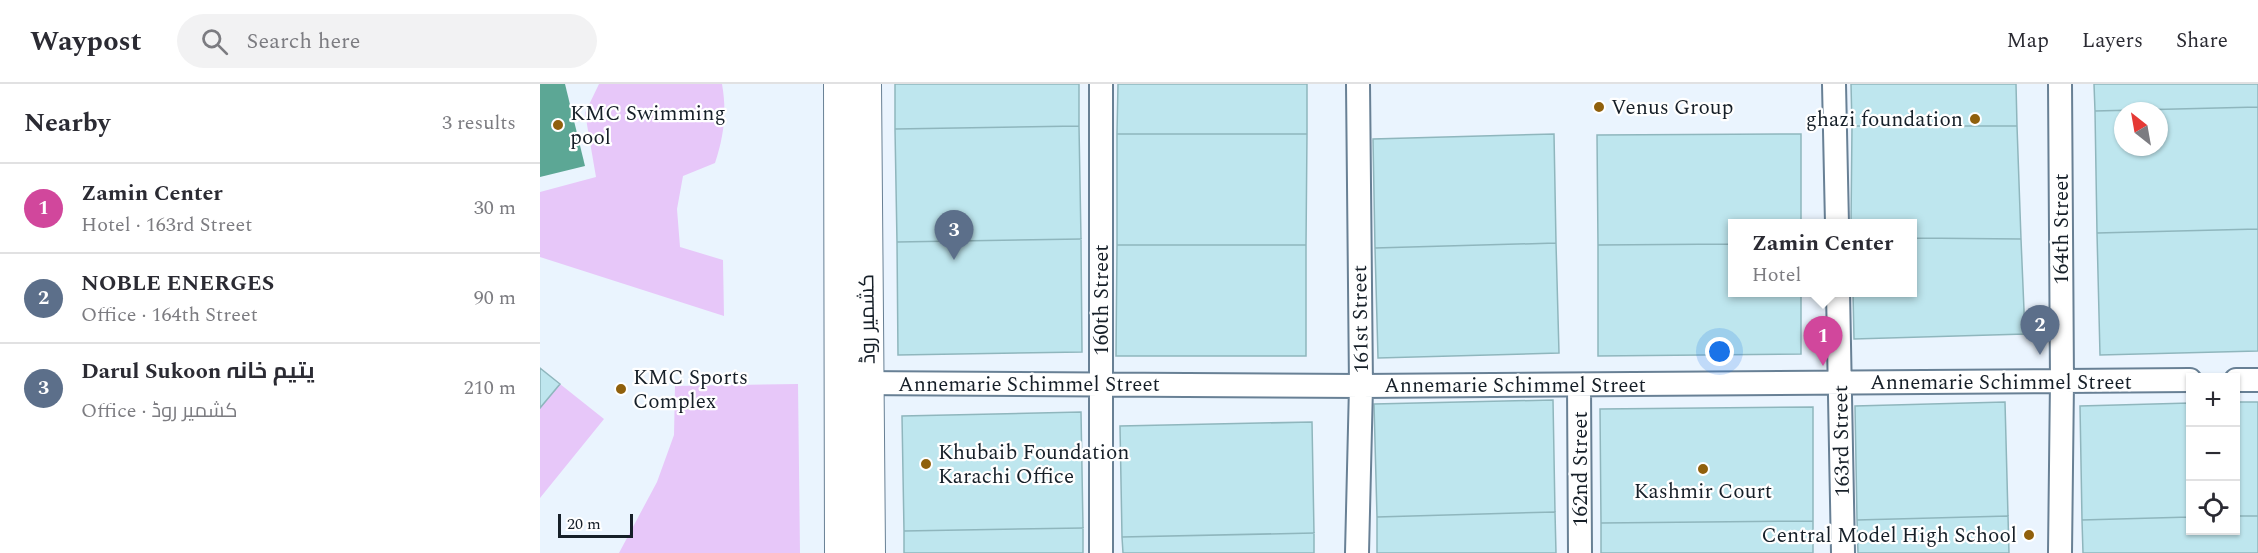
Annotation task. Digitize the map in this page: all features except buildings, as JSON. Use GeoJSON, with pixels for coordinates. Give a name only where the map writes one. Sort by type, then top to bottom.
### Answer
{"type":"FeatureCollection","features":[{"type":"Feature","properties":{"kind":"main road","name":"کشمیر روڈ"},"geometry":{"type":"LineString","coordinates":[[840,84],[854,383],[869,553]]}},
{"type":"Feature","properties":{"kind":"main road","name":"کشمیر روڈ"},"geometry":{"type":"LineString","coordinates":[[841,553],[854,383],[865,84]]}},
{"type":"Feature","properties":{"kind":"street","name":"160th Street"},"geometry":{"type":"LineString","coordinates":[[1101,84],[1101,553]]}},
{"type":"Feature","properties":{"kind":"street","name":"161st Street"},"geometry":{"type":"LineString","coordinates":[[1358,84],[1361,386],[1358,553]]}},
{"type":"Feature","properties":{"kind":"street"},"geometry":{"type":"LineString","coordinates":[[1834,84],[1836,219]]}},
{"type":"Feature","properties":{"kind":"street","name":"164th Street"},"geometry":{"type":"LineString","coordinates":[[2060,553],[2061,84]]}},
{"type":"Feature","properties":{"kind":"street","name":"163rd Street"},"geometry":{"type":"LineString","coordinates":[[1838,297],[1843,553]]}},
{"type":"Feature","properties":{"kind":"street","name":"Annemarie Schimmel Street"},"geometry":{"type":"LineString","coordinates":[[854,383],[1361,386],[2186,380]]}},
{"type":"Feature","properties":{"kind":"street"},"geometry":{"type":"LineString","coordinates":[[2240,380],[2258,380]]}},
{"type":"Feature","properties":{"kind":"street","name":"162nd Street"},"geometry":{"type":"LineString","coordinates":[[1579,385],[1580,553]]}},
{"type":"Feature","properties":{"kind":"shaded area","name":"KMC Swimming pool"},"geometry":{"type":"Polygon","coordinates":[[[540,84],[565,84],[585,166],[540,177],[540,84]]]}},
{"type":"Feature","properties":{"kind":"shaded area"},"geometry":{"type":"Polygon","coordinates":[[[599,84],[722,84],[724,124],[715,163],[683,176],[677,209],[680,247],[723,260],[724,316],[540,257],[540,192],[596,177],[585,113],[599,84]]]}},
{"type":"Feature","properties":{"kind":"shaded area"},"geometry":{"type":"Polygon","coordinates":[[[560,384],[604,419],[540,498],[540,408],[560,384]]]}},
{"type":"Feature","properties":{"kind":"shaded area"},"geometry":{"type":"Polygon","coordinates":[[[798,384],[800,553],[619,553],[657,482],[674,435],[675,386],[798,384]]]}},
{"type":"Feature","properties":{"kind":"place","name":"Venus Group"},"geometry":{"type":"Point","coordinates":[1599,107]}},
{"type":"Feature","properties":{"kind":"place","name":"ghazi foundation"},"geometry":{"type":"Point","coordinates":[1975,119]}},
{"type":"Feature","properties":{"kind":"place","name":"KMC Swimming pool"},"geometry":{"type":"Point","coordinates":[558,125]}},
{"type":"Feature","properties":{"kind":"place","name":"Darul Sukoon یتیم خانہ"},"geometry":{"type":"Point","coordinates":[954,260]}},
{"type":"Feature","properties":{"kind":"place","name":"NOBLE ENERGES"},"geometry":{"type":"Point","coordinates":[2040,355]}},
{"type":"Feature","properties":{"kind":"place","name":"Zamin Center"},"geometry":{"type":"Point","coordinates":[1823,366]}},
{"type":"Feature","properties":{"kind":"place","name":"KMC Sports Complex"},"geometry":{"type":"Point","coordinates":[621,389]}},
{"type":"Feature","properties":{"kind":"place","name":"Khubaib Foundation Karachi Office"},"geometry":{"type":"Point","coordinates":[926,464]}},
{"type":"Feature","properties":{"kind":"place","name":"Kashmir Court"},"geometry":{"type":"Point","coordinates":[1703,469]}},
{"type":"Feature","properties":{"kind":"place","name":"Central Model High School"},"geometry":{"type":"Point","coordinates":[2029,535]}}]}
